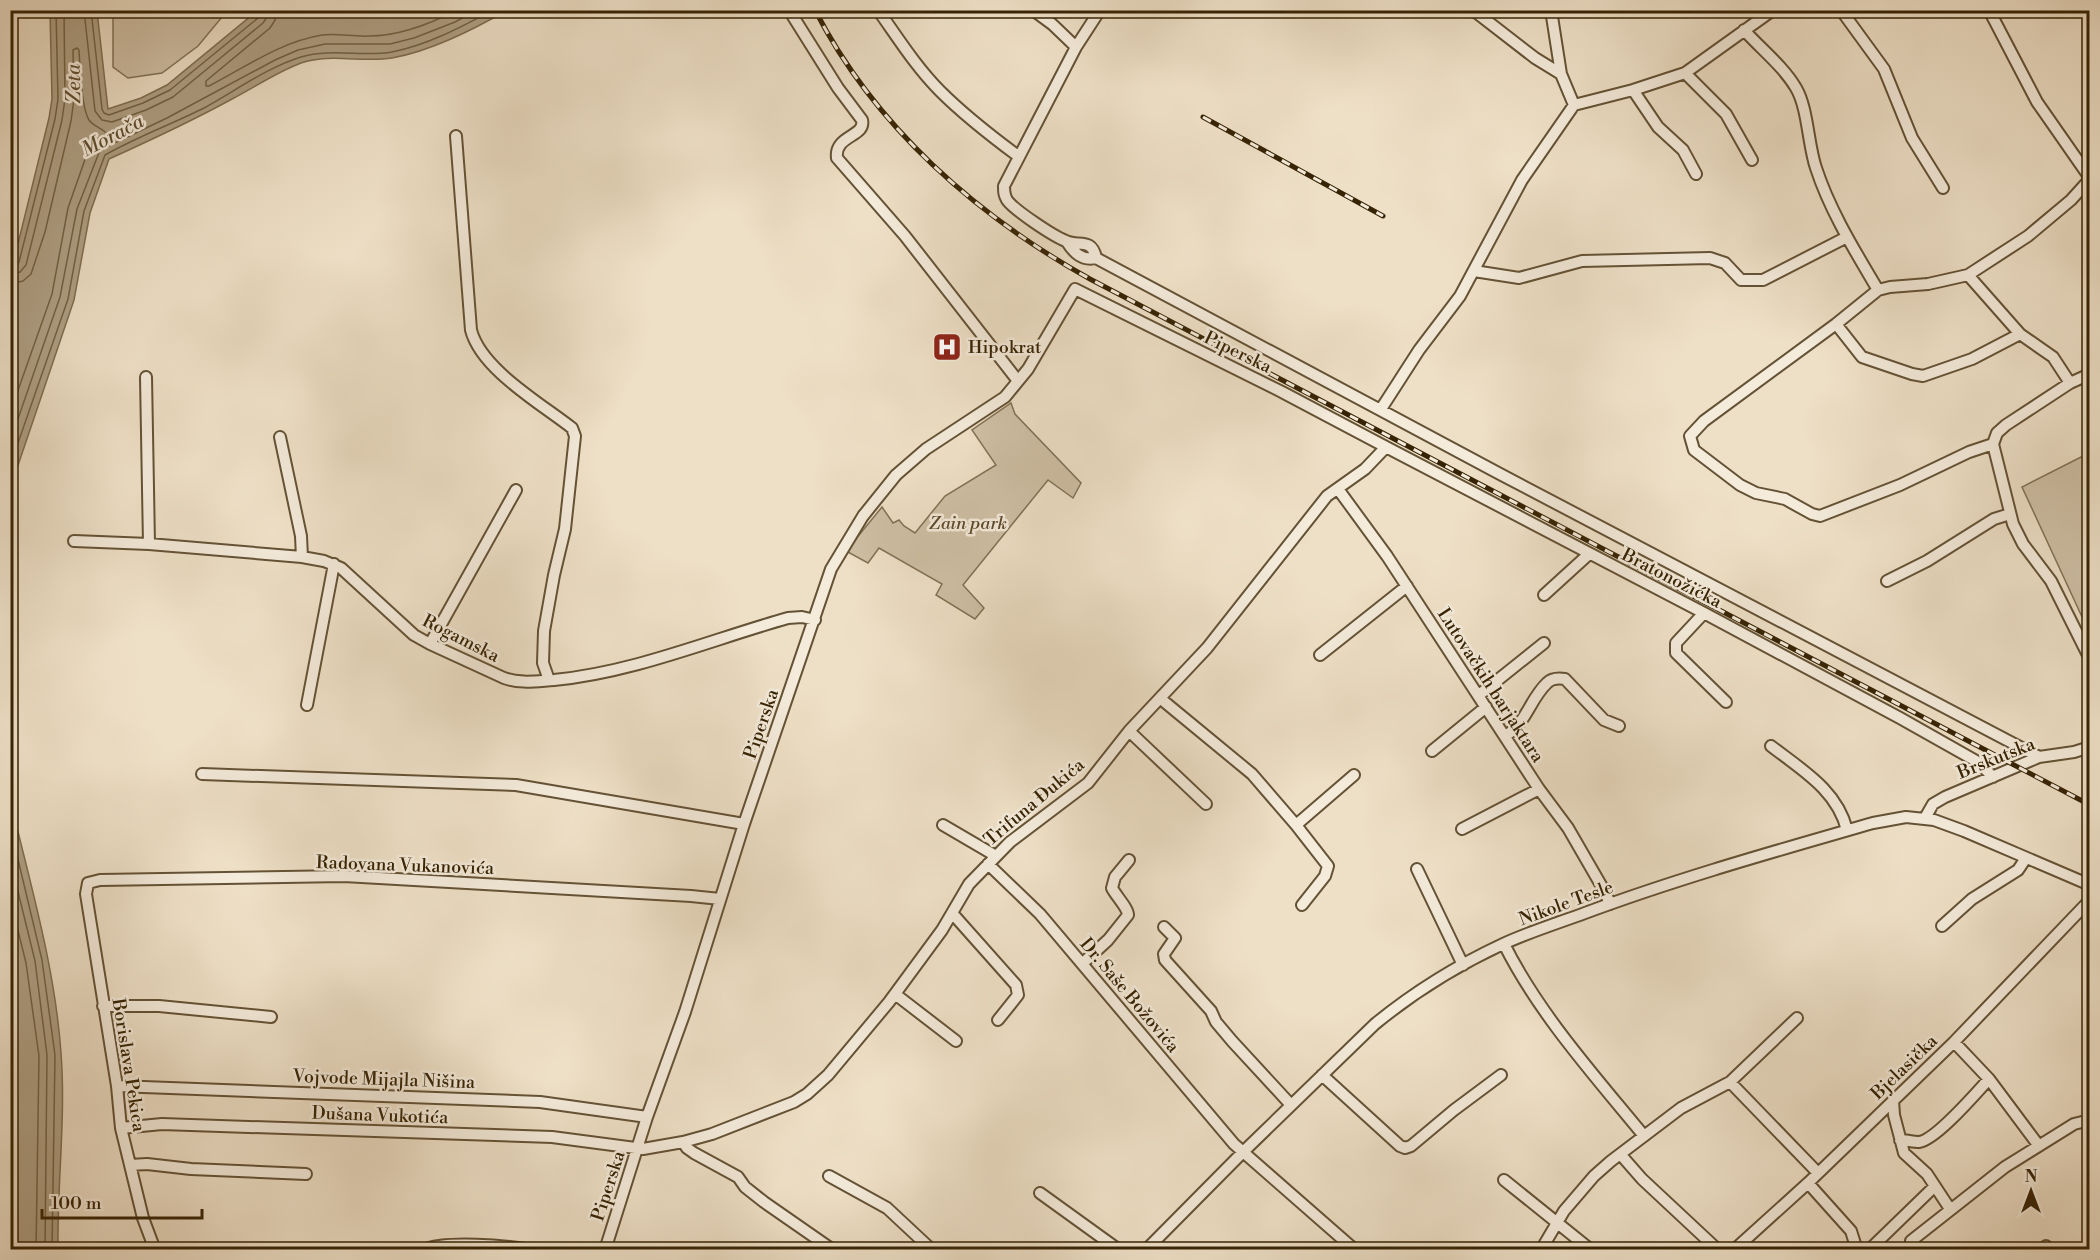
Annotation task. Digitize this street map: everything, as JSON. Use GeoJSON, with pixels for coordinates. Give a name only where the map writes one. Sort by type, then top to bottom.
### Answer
{"type":"FeatureCollection","features":[{"type":"Feature","properties":{"kind":"street"},"geometry":{"type":"LineString","coordinates":[[789,10],[838,88],[862,120],[861,129],[839,146],[836,151],[837,158],[905,236],[1018,381]]}},
{"type":"Feature","properties":{"kind":"street"},"geometry":{"type":"LineString","coordinates":[[878,10],[912,58],[940,90],[990,135],[1018,156]]}},
{"type":"Feature","properties":{"kind":"street"},"geometry":{"type":"LineString","coordinates":[[1033,10],[1076,47]]}},
{"type":"Feature","properties":{"kind":"street"},"geometry":{"type":"LineString","coordinates":[[1100,10],[1076,47],[1004,186],[1005,196],[1018,211],[1067,242],[1086,244],[1093,249],[1096,258],[1500,474],[2039,757]]}},
{"type":"Feature","properties":{"kind":"street"},"geometry":{"type":"LineString","coordinates":[[1473,10],[1561,74]]}},
{"type":"Feature","properties":{"kind":"street"},"geometry":{"type":"LineString","coordinates":[[1551,10],[1561,74],[1574,105]]}},
{"type":"Feature","properties":{"kind":"street"},"geometry":{"type":"LineString","coordinates":[[1381,409],[1419,350],[1460,296],[1522,180],[1574,105],[1633,90],[1685,73],[1773,10]]}},
{"type":"Feature","properties":{"kind":"street"},"geometry":{"type":"LineString","coordinates":[[1842,10],[1884,69],[1912,138],[1943,188]]}},
{"type":"Feature","properties":{"kind":"street"},"geometry":{"type":"LineString","coordinates":[[1989,10],[2037,102],[2090,178],[2071,200],[2028,236],[1968,275],[1928,284],[1878,290],[1691,432],[1690,441],[1694,450],[1748,489],[1785,499],[1820,516],[1900,485],[1970,452],[1993,444]]}},
{"type":"Feature","properties":{"kind":"street"},"geometry":{"type":"LineString","coordinates":[[1744,30],[1783,71],[1800,94],[1816,170],[1847,237],[1878,290]]}},
{"type":"Feature","properties":{"kind":"street"},"geometry":{"type":"LineString","coordinates":[[1685,73],[1726,114],[1752,160]]}},
{"type":"Feature","properties":{"kind":"street"},"geometry":{"type":"LineString","coordinates":[[1633,90],[1658,127],[1683,150],[1696,174]]}},
{"type":"Feature","properties":{"kind":"street"},"geometry":{"type":"LineString","coordinates":[[456,136],[471,330],[474,342],[498,371],[572,428],[575,436],[565,529],[554,575],[543,641],[543,663],[549,680]]}},
{"type":"Feature","properties":{"kind":"street"},"geometry":{"type":"LineString","coordinates":[[1474,271],[1519,278],[1582,261],[1710,258],[1725,262],[1741,280],[1762,280],[1847,237]]}},
{"type":"Feature","properties":{"kind":"street"},"geometry":{"type":"LineString","coordinates":[[1968,275],[2020,334],[2053,357],[2070,383]]}},
{"type":"Feature","properties":{"kind":"street","name":"Piperska"},"geometry":{"type":"LineString","coordinates":[[605,1250],[647,1117],[685,1012],[744,824],[831,569],[881,491],[913,459],[1005,397],[1028,369],[1076,286],[1386,447]]}},
{"type":"Feature","properties":{"kind":"street"},"geometry":{"type":"LineString","coordinates":[[1836,324],[1862,357],[1923,376],[1972,359],[2020,334]]}},
{"type":"Feature","properties":{"kind":"street"},"geometry":{"type":"LineString","coordinates":[[2090,374],[2070,383],[2001,428],[1993,444],[2013,524],[2023,544],[2051,581],[2090,659]]}},
{"type":"Feature","properties":{"kind":"street"},"geometry":{"type":"LineString","coordinates":[[146,377],[149,544]]}},
{"type":"Feature","properties":{"kind":"street"},"geometry":{"type":"LineString","coordinates":[[280,437],[301,536],[302,557]]}},
{"type":"Feature","properties":{"kind":"street"},"geometry":{"type":"LineString","coordinates":[[1338,489],[1365,469],[1386,447]]}},
{"type":"Feature","properties":{"kind":"street","name":"Bratonožićka"},"geometry":{"type":"LineString","coordinates":[[1386,447],[1589,555],[1704,613],[1978,762],[1993,777]]}},
{"type":"Feature","properties":{"kind":"street","name":"Lutovačkih barjaktara"},"geometry":{"type":"LineString","coordinates":[[1338,489],[1407,586],[1539,789],[1568,828],[1610,904]]}},
{"type":"Feature","properties":{"kind":"street","name":"Trifuna Đukića"},"geometry":{"type":"LineString","coordinates":[[638,1148],[683,1142],[712,1134],[784,1106],[807,1094],[828,1075],[895,994],[942,930],[969,884],[1010,842],[1088,783],[1130,731],[1207,648],[1327,496],[1338,489]]}},
{"type":"Feature","properties":{"kind":"street"},"geometry":{"type":"LineString","coordinates":[[430,644],[516,490]]}},
{"type":"Feature","properties":{"kind":"street"},"geometry":{"type":"LineString","coordinates":[[1887,581],[1927,561],[1994,519],[2010,514]]}},
{"type":"Feature","properties":{"kind":"street","name":"Rogamska"},"geometry":{"type":"LineString","coordinates":[[74,541],[149,544],[302,557],[334,564],[414,635],[511,681],[580,677],[626,669],[788,618],[802,617],[815,620]]}},
{"type":"Feature","properties":{"kind":"street"},"geometry":{"type":"LineString","coordinates":[[1544,595],[1589,555]]}},
{"type":"Feature","properties":{"kind":"street"},"geometry":{"type":"LineString","coordinates":[[307,705],[334,564]]}},
{"type":"Feature","properties":{"kind":"street"},"geometry":{"type":"LineString","coordinates":[[1320,655],[1407,586]]}},
{"type":"Feature","properties":{"kind":"street"},"geometry":{"type":"LineString","coordinates":[[1704,613],[1676,643],[1676,653],[1726,702]]}},
{"type":"Feature","properties":{"kind":"street"},"geometry":{"type":"LineString","coordinates":[[1479,695],[1544,643]]}},
{"type":"Feature","properties":{"kind":"street"},"geometry":{"type":"LineString","coordinates":[[1505,736],[1527,714],[1546,684],[1556,678],[1565,679],[1604,720],[1619,726]]}},
{"type":"Feature","properties":{"kind":"street"},"geometry":{"type":"LineString","coordinates":[[1161,699],[1252,774],[1328,866],[1325,876],[1302,905]]}},
{"type":"Feature","properties":{"kind":"street"},"geometry":{"type":"LineString","coordinates":[[1432,751],[1486,707]]}},
{"type":"Feature","properties":{"kind":"street"},"geometry":{"type":"LineString","coordinates":[[1130,731],[1206,804]]}},
{"type":"Feature","properties":{"kind":"street"},"geometry":{"type":"LineString","coordinates":[[1771,746],[1823,786],[1842,813],[1847,830]]}},
{"type":"Feature","properties":{"kind":"street","name":"Brskutska"},"geometry":{"type":"LineString","coordinates":[[1925,818],[1930,808],[1938,801],[2039,757],[2074,752],[2090,747]]}},
{"type":"Feature","properties":{"kind":"street"},"geometry":{"type":"LineString","coordinates":[[202,774],[516,785],[744,824]]}},
{"type":"Feature","properties":{"kind":"street"},"geometry":{"type":"LineString","coordinates":[[1296,825],[1354,775]]}},
{"type":"Feature","properties":{"kind":"street"},"geometry":{"type":"LineString","coordinates":[[1462,829],[1539,789]]}},
{"type":"Feature","properties":{"kind":"street","name":"Nikole Tesle"},"geometry":{"type":"LineString","coordinates":[[1146,1250],[1242,1152],[1396,1006],[1463,965],[1504,944],[1673,882],[1847,830],[1897,818],[1925,818],[1964,831],[2090,885]]}},
{"type":"Feature","properties":{"kind":"street","name":"Dr. Saše Božovića"},"geometry":{"type":"LineString","coordinates":[[943,825],[992,860],[1083,963],[1197,1102],[1242,1152],[1355,1250]]}},
{"type":"Feature","properties":{"kind":"street"},"geometry":{"type":"LineString","coordinates":[[1941,926],[1972,899],[2018,870],[2026,858]]}},
{"type":"Feature","properties":{"kind":"street"},"geometry":{"type":"LineString","coordinates":[[1083,963],[1108,940],[1128,915],[1128,910],[1117,899],[1112,888],[1115,877],[1128,860]]}},
{"type":"Feature","properties":{"kind":"street"},"geometry":{"type":"LineString","coordinates":[[1417,869],[1463,965]]}},
{"type":"Feature","properties":{"kind":"street","name":"Radovana Vukanovića"},"geometry":{"type":"LineString","coordinates":[[88,883],[100,880],[344,876],[720,899]]}},
{"type":"Feature","properties":{"kind":"street","name":"Borislava Pekica"},"geometry":{"type":"LineString","coordinates":[[88,883],[86,894],[117,1086],[121,1128],[143,1218],[156,1250]]}},
{"type":"Feature","properties":{"kind":"street","name":"Bjelasička"},"geometry":{"type":"LineString","coordinates":[[1734,1250],[1808,1183],[1954,1042],[2090,900]]}},
{"type":"Feature","properties":{"kind":"street"},"geometry":{"type":"LineString","coordinates":[[952,913],[1016,985],[1018,995],[998,1020]]}},
{"type":"Feature","properties":{"kind":"street"},"geometry":{"type":"LineString","coordinates":[[1164,927],[1174,938],[1164,954],[1165,960],[1211,1011],[1216,1022],[1232,1041],[1291,1105]]}},
{"type":"Feature","properties":{"kind":"street"},"geometry":{"type":"LineString","coordinates":[[1504,944],[1519,974],[1552,1020],[1644,1136]]}},
{"type":"Feature","properties":{"kind":"street"},"geometry":{"type":"LineString","coordinates":[[895,994],[956,1041]]}},
{"type":"Feature","properties":{"kind":"street"},"geometry":{"type":"LineString","coordinates":[[103,1005],[159,1006],[271,1017]]}},
{"type":"Feature","properties":{"kind":"street"},"geometry":{"type":"LineString","coordinates":[[1541,1250],[1564,1211],[1594,1176],[1681,1108],[1730,1082],[1797,1018]]}},
{"type":"Feature","properties":{"kind":"street"},"geometry":{"type":"LineString","coordinates":[[1954,1042],[1989,1079],[2039,1146]]}},
{"type":"Feature","properties":{"kind":"street"},"geometry":{"type":"LineString","coordinates":[[1322,1075],[1400,1146],[1405,1148],[1411,1146],[1454,1110],[1501,1076]]}},
{"type":"Feature","properties":{"kind":"street"},"geometry":{"type":"LineString","coordinates":[[1900,1140],[1918,1142],[1926,1139],[1941,1128],[1989,1079]]}},
{"type":"Feature","properties":{"kind":"street"},"geometry":{"type":"LineString","coordinates":[[1730,1082],[1818,1173]]}},
{"type":"Feature","properties":{"kind":"street","name":"Vojvode Mijajla Nišina"},"geometry":{"type":"LineString","coordinates":[[117,1086],[540,1102],[647,1117]]}},
{"type":"Feature","properties":{"kind":"street"},"geometry":{"type":"LineString","coordinates":[[1893,1100],[1904,1153],[1927,1174],[1950,1209]]}},
{"type":"Feature","properties":{"kind":"street"},"geometry":{"type":"LineString","coordinates":[[1911,1241],[2006,1167],[2074,1124],[2090,1120]]}},
{"type":"Feature","properties":{"kind":"street","name":"Dušana Vukotića"},"geometry":{"type":"LineString","coordinates":[[121,1128],[162,1124],[552,1137],[638,1148]]}},
{"type":"Feature","properties":{"kind":"street"},"geometry":{"type":"LineString","coordinates":[[683,1142],[694,1153],[738,1177],[764,1202],[833,1250]]}},
{"type":"Feature","properties":{"kind":"street"},"geometry":{"type":"LineString","coordinates":[[1621,1155],[1642,1179],[1718,1250]]}},
{"type":"Feature","properties":{"kind":"street"},"geometry":{"type":"LineString","coordinates":[[130,1165],[147,1164],[306,1174]]}},
{"type":"Feature","properties":{"kind":"street"},"geometry":{"type":"LineString","coordinates":[[829,1176],[887,1208],[932,1250]]}},
{"type":"Feature","properties":{"kind":"street"},"geometry":{"type":"LineString","coordinates":[[1504,1180],[1591,1250]]}},
{"type":"Feature","properties":{"kind":"street"},"geometry":{"type":"LineString","coordinates":[[1808,1183],[1851,1231],[1857,1250]]}},
{"type":"Feature","properties":{"kind":"street"},"geometry":{"type":"LineString","coordinates":[[1869,1250],[1935,1186]]}},
{"type":"Feature","properties":{"kind":"street"},"geometry":{"type":"LineString","coordinates":[[1040,1193],[1119,1250]]}},
{"type":"Feature","properties":{"kind":"street"},"geometry":{"type":"LineString","coordinates":[[423,1250],[430,1247],[481,1245],[533,1250]]}},
{"type":"Feature","properties":{"kind":"green space"},"geometry":{"type":"Polygon","coordinates":[[[113,10],[227,11],[198,46],[162,73],[128,78],[113,67],[113,10]]]}},
{"type":"Feature","properties":{"kind":"green space","name":"Zain park"},"geometry":{"type":"Polygon","coordinates":[[[1011,403],[1015,414],[1081,483],[1073,498],[1048,480],[963,585],[984,608],[975,619],[936,595],[942,584],[879,548],[868,563],[846,551],[882,507],[893,523],[899,520],[915,533],[945,496],[996,465],[972,430],[1011,403]]]}},
{"type":"Feature","properties":{"kind":"green space"},"geometry":{"type":"Polygon","coordinates":[[[2089,453],[2089,632],[2022,487],[2089,453]]]}},
{"type":"Feature","properties":{"kind":"water"},"geometry":{"type":"Polygon","coordinates":[[[50,11],[97,11],[108,109],[141,98],[167,85],[257,11],[506,11],[451,39],[407,55],[381,59],[335,58],[301,63],[187,123],[109,159],[90,213],[74,300],[11,486],[11,272],[52,99],[50,11]]]}},
{"type":"Feature","properties":{"kind":"water"},"geometry":{"type":"Polygon","coordinates":[[[10,799],[48,957],[58,1021],[62,1102],[58,1249],[11,1249],[10,799]]]}},
{"type":"Feature","properties":{"kind":"railway"},"geometry":{"type":"LineString","coordinates":[[815,10],[839,53],[867,93],[899,130],[969,197],[1048,254],[1090,279],[2090,805]]}},
{"type":"Feature","properties":{"kind":"railway"},"geometry":{"type":"LineString","coordinates":[[1203,117],[1383,216]]}},
{"type":"Feature","properties":{"kind":"place","name":"Hipokrat"},"geometry":{"type":"Point","coordinates":[947,347]}},
{"type":"Feature","properties":{"kind":"water label","name":"Zeta"},"geometry":{"type":"Point","coordinates":[73,84]}},
{"type":"Feature","properties":{"kind":"water label","name":"Morača"},"geometry":{"type":"Point","coordinates":[112,135]}}]}
